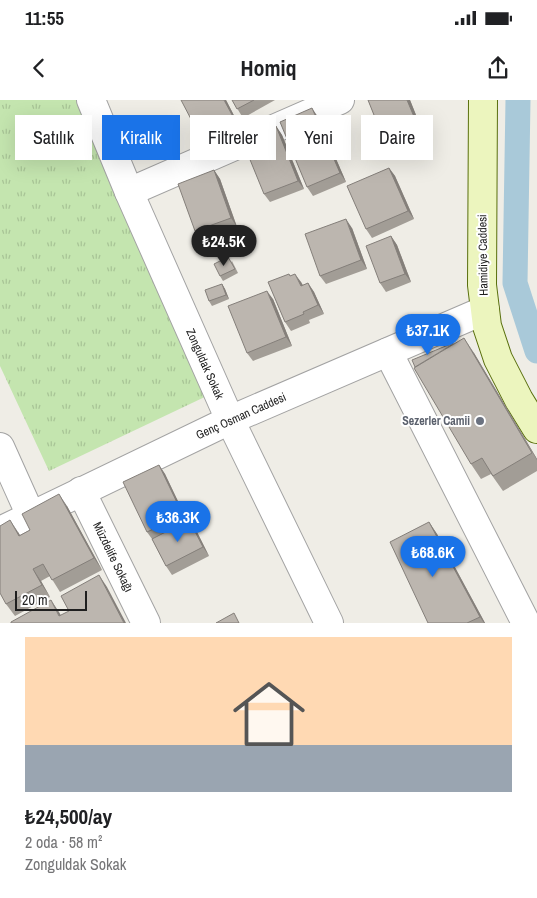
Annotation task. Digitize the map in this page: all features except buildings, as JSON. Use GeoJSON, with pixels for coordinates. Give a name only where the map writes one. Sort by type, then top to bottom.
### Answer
{"type":"FeatureCollection","features":[{"type":"Feature","properties":{"kind":"street","name":"Zonguldak Sokak"},"geometry":{"type":"LineString","coordinates":[[91,100],[129,192],[230,420],[328,623]]}},
{"type":"Feature","properties":{"kind":"street"},"geometry":{"type":"LineString","coordinates":[[129,192],[340,100]]}},
{"type":"Feature","properties":{"kind":"street","name":"Hamidiye Caddesi"},"geometry":{"type":"LineString","coordinates":[[483,100],[482,285],[486,326],[498,359],[519,400],[537,429]]}},
{"type":"Feature","properties":{"kind":"street","name":"Genç Osman Caddesi"},"geometry":{"type":"LineString","coordinates":[[0,531],[230,420],[485,310]]}},
{"type":"Feature","properties":{"kind":"street"},"geometry":{"type":"LineString","coordinates":[[388,352],[526,623]]}},
{"type":"Feature","properties":{"kind":"street"},"geometry":{"type":"LineString","coordinates":[[0,447],[31,516]]}},
{"type":"Feature","properties":{"kind":"street","name":"Müzdelife Sokağı"},"geometry":{"type":"LineString","coordinates":[[81,492],[146,623]]}},
{"type":"Feature","properties":{"kind":"green space"},"geometry":{"type":"Polygon","coordinates":[[[0,100],[82,100],[89,115],[15,115],[15,160],[92,160],[92,123],[102,146],[102,160],[108,160],[211,394],[49,471],[0,366],[0,100]]]}},
{"type":"Feature","properties":{"kind":"waterway"},"geometry":{"type":"LineString","coordinates":[[518,100],[515,283],[537,351]]}},
{"type":"Feature","properties":{"kind":"place","name":"Sezerler Camii"},"geometry":{"type":"Point","coordinates":[480,421]}}]}
